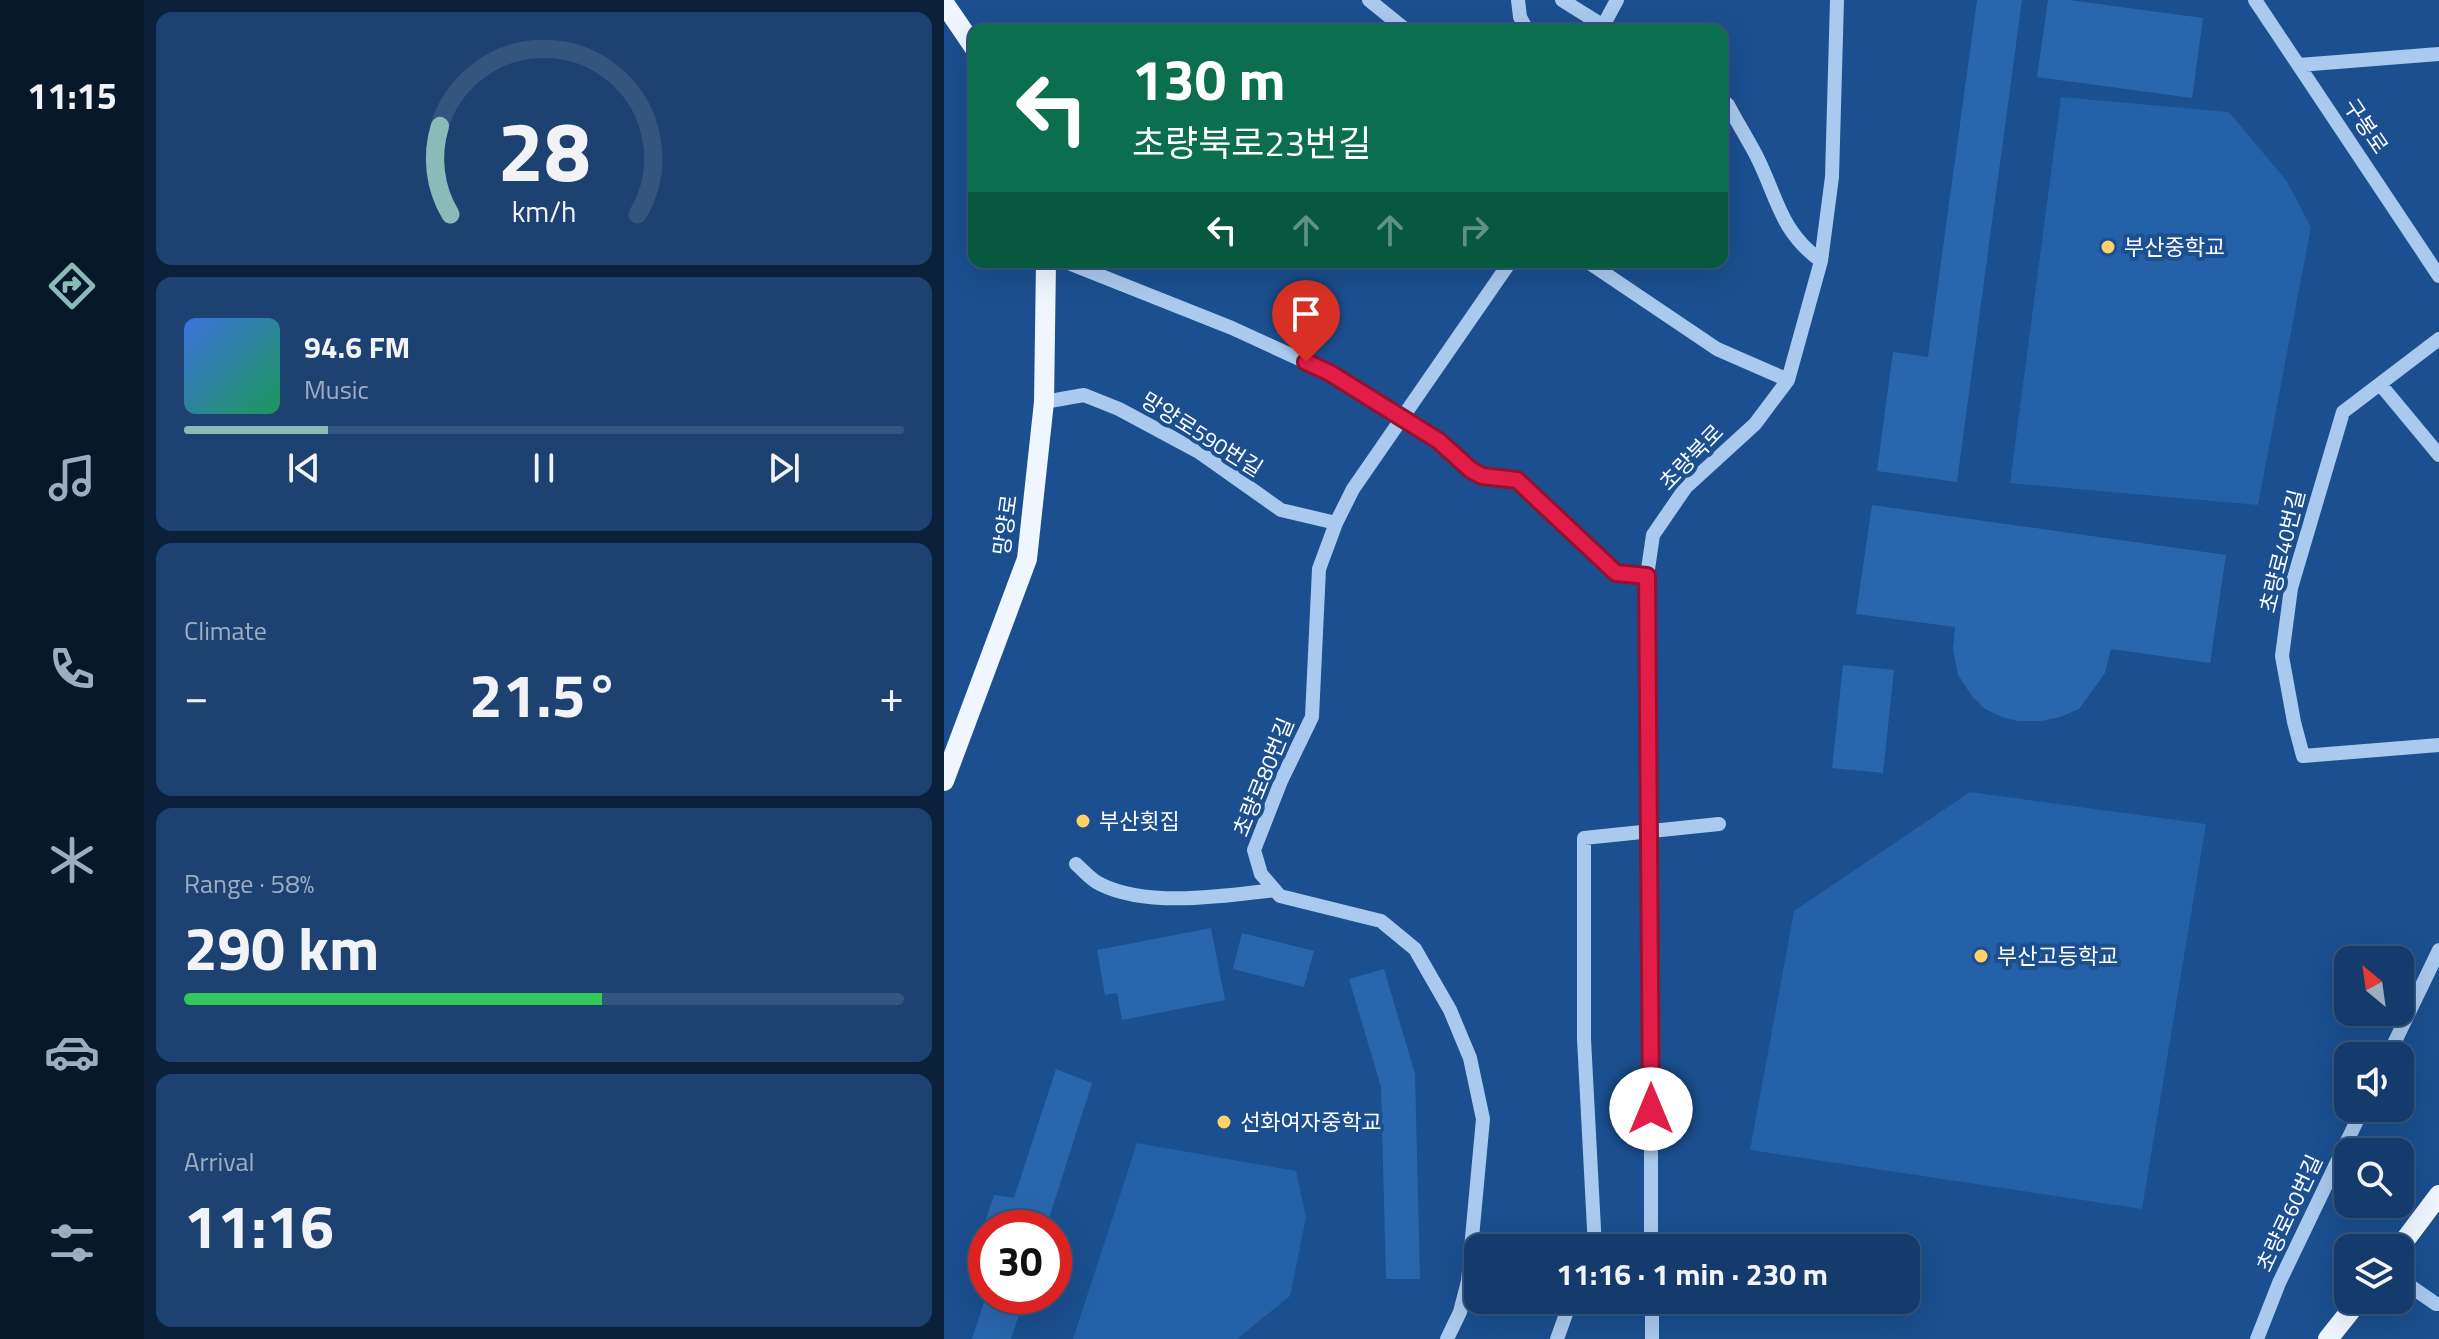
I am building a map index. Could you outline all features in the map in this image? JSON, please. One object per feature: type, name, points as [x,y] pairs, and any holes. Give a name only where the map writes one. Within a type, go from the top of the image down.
[{"type":"main road","points":[[944,3],[968,38]]},
{"type":"main road","name":"망양로","points":[[944,781],[1027,559],[1044,402],[1046,268]]},
{"type":"main road","points":[[2410,1234],[2439,1195]]},
{"type":"main road","points":[[2328,1339],[2348,1314]]},
{"type":"street","points":[[1369,0],[1399,24]]},
{"type":"street","points":[[1518,0],[1524,24]]},
{"type":"street","points":[[1562,0],[1600,24]]},
{"type":"street","points":[[1608,24],[1617,0]]},
{"type":"street","name":"초량북로","points":[[1651,1234],[1651,833],[1647,576],[1653,535],[1686,487],[1755,424],[1788,380],[1821,261],[1832,177],[1837,0]]},
{"type":"street","name":"구봉로","points":[[2255,0],[2439,276]]},
{"type":"street","points":[[2299,65],[2439,54]]},
{"type":"street","points":[[1728,105],[1756,156],[1784,221],[1802,247],[1821,261]]},
{"type":"street","points":[[1081,268],[1232,328],[1330,373],[1439,441],[1471,470],[1482,476],[1517,480],[1616,573],[1647,576]]},
{"type":"street","name":"초량로80번길","points":[[1275,890],[1261,874],[1254,850],[1281,781],[1312,717],[1319,569],[1336,523],[1353,489],[1506,268]]},
{"type":"street","points":[[1597,268],[1717,349],[1788,380]]},
{"type":"street","name":"초량로40번길","points":[[2439,339],[2343,412],[2291,588],[2282,656],[2303,756],[2439,745]]},
{"type":"street","points":[[2380,384],[2439,455]]},
{"type":"street","name":"망양로590번길","points":[[1044,402],[1084,395],[1119,409],[1199,452],[1281,510],[1336,523]]},
{"type":"street","points":[[1594,1234],[1584,1039],[1584,838],[1719,824]]},
{"type":"street","points":[[1076,864],[1098,884],[1130,894],[1166,897],[1275,890],[1280,896],[1381,921],[1415,949],[1450,1010],[1470,1058],[1483,1119],[1468,1281],[1460,1312],[1447,1339]]},
{"type":"street","points":[[2395,1042],[2439,950]]},
{"type":"street","name":"초량로60번길","points":[[2257,1339],[2279,1283],[2356,1122]]},
{"type":"street","points":[[2414,1289],[2439,1304]]},
{"type":"street","points":[[1557,1339],[1566,1314]]},
{"type":"street","points":[[1652,1314],[1652,1339]]},
{"type":"shaded area","points":[[2061,97],[2229,112],[2286,180],[2311,227],[2258,505],[2010,483]]},
{"type":"shaded area","points":[[1970,792],[2206,824],[2142,1209],[1750,1150],[1794,911]]},
{"type":"shaded area","points":[[1137,1143],[1296,1171],[1306,1218],[1290,1296],[1237,1339],[1073,1339]]},
{"type":"building","points":[[1977,0],[2022,0],[1957,482],[1877,471],[1893,352],[1928,357]]},
{"type":"building","points":[[2048,0],[2069,0],[2203,18],[2192,98],[2037,77]]},
{"type":"building","points":[[1872,505],[2226,555],[2210,663],[2111,649],[2105,673],[2079,709],[2042,721],[2017,721],[2002,717],[1985,709],[1958,675],[1953,649],[1955,627],[1856,614]]},
{"type":"building","points":[[1843,665],[1894,670],[1883,773],[1832,768]]},
{"type":"building","points":[[1211,928],[1225,1000],[1122,1020],[1117,993],[1105,995],[1097,950]]},
{"type":"building","points":[[1242,933],[1314,951],[1304,987],[1233,969]]},
{"type":"building","points":[[1384,969],[1415,1074],[1420,1279],[1386,1279],[1381,1087],[1349,979]]},
{"type":"building","points":[[1056,1069],[1092,1083],[1052,1210],[989,1210],[994,1195],[1014,1198]]},
{"type":"building","points":[[980,1314],[1019,1314],[1011,1339],[972,1339]]},
{"type":"place","name":"부산중학교","points":[[2108,247]]},
{"type":"place","name":"부산횟집","points":[[1083,821]]},
{"type":"place","name":"부산고등학교","points":[[1981,956]]},
{"type":"place","name":"선화여자중학교","points":[[1224,1122]]},
{"type":"route","points":[[1306,362],[1330,373],[1439,441],[1471,470],[1482,476],[1517,480],[1616,573],[1647,576],[1651,1109]]}]
